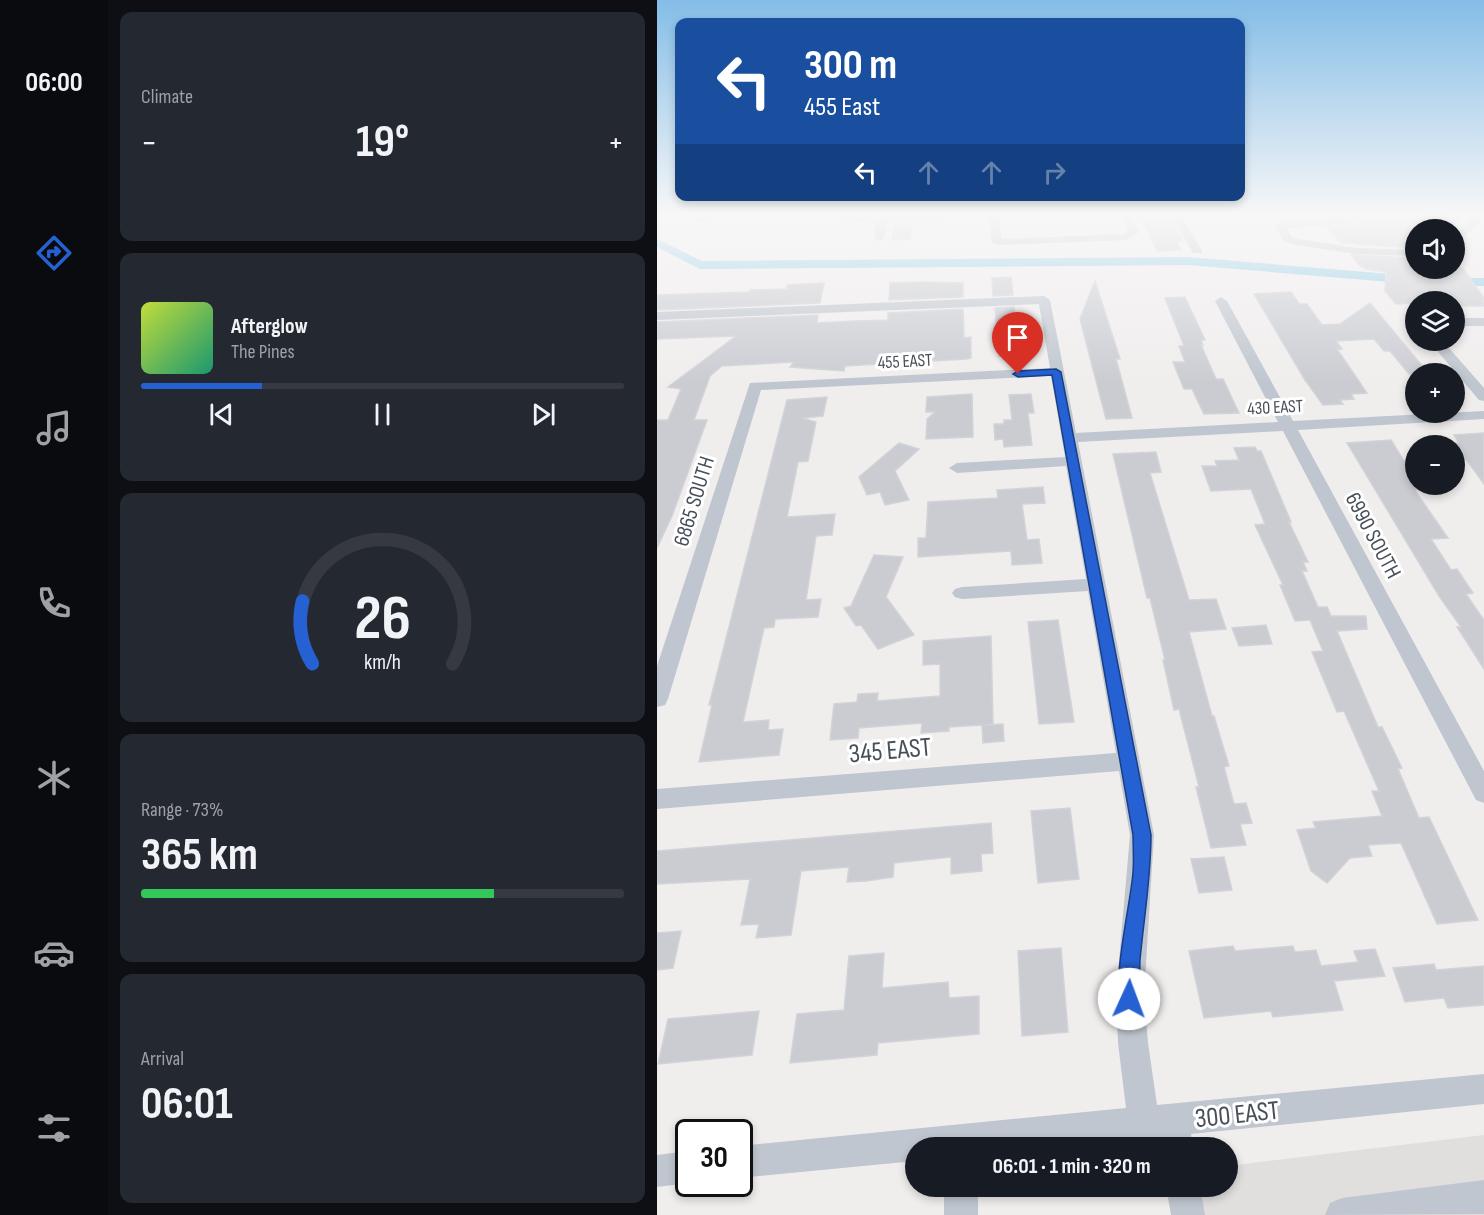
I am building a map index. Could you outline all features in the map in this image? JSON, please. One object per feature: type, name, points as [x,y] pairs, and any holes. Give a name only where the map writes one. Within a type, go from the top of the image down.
[{"type":"street","points":[[657,316],[1044,300],[1142,835],[1142,872],[1131,960],[1129,999],[1164,1130]]},
{"type":"street","name":"6990 SOUTH","points":[[1221,301],[1484,792]]},
{"type":"street","points":[[1465,322],[1484,322]]},
{"type":"street","points":[[1443,351],[1484,398]]},
{"type":"street","name":"455 EAST","points":[[755,386],[1056,372]]},
{"type":"street","name":"6865 SOUTH","points":[[657,699],[755,386]]},
{"type":"street","name":"430 EAST","points":[[1069,438],[1484,415]]},
{"type":"street","points":[[957,468],[1073,461]]},
{"type":"street","points":[[963,593],[1096,584]]},
{"type":"street","name":"345 EAST","points":[[657,799],[1129,761]]},
{"type":"street","name":"300 EAST","points":[[1062,1137],[1164,1130],[1484,1089]]},
{"type":"street","name":"300 EAST","points":[[753,1161],[905,1148]]},
{"type":"street","points":[[657,1171],[675,1169]]},
{"type":"street","points":[[961,1197],[961,1215]]},
{"type":"street","points":[[1185,1197],[1188,1215]]},
{"type":"street","points":[[1342,1215],[1484,1197]]},
{"type":"shaded area","points":[[1484,1135],[1484,1215],[1173,1215],[1170,1197],[1238,1197],[1238,1165]]},
{"type":"building","points":[[1371,270],[1405,270],[1405,279],[1465,279],[1465,271],[1484,298],[1484,306],[1465,306],[1465,291],[1405,291],[1405,304],[1396,304],[1385,291],[1386,272]]},
{"type":"building","points":[[1011,277],[1013,295],[993,296],[992,278]]},
{"type":"building","points":[[1095,281],[1120,359],[1116,359],[1132,418],[1106,419],[1080,319]]},
{"type":"building","points":[[824,283],[820,303],[657,310],[657,295],[750,292],[750,290],[786,289],[788,285]]},
{"type":"building","points":[[890,283],[963,283],[963,297],[889,300]]},
{"type":"building","points":[[1291,292],[1299,304],[1307,304],[1322,325],[1340,324],[1370,303],[1405,345],[1405,351],[1410,351],[1420,363],[1405,363],[1405,369],[1390,351],[1384,351],[1374,339],[1336,341],[1342,349],[1337,349],[1367,393],[1351,394],[1354,399],[1340,400],[1343,404],[1323,405],[1305,380],[1254,294]]},
{"type":"building","points":[[1185,297],[1205,340],[1201,340],[1203,345],[1201,345],[1216,379],[1223,379],[1239,413],[1204,414],[1192,389],[1184,389],[1173,362],[1185,362],[1179,346],[1184,346],[1165,298]]},
{"type":"building","points":[[1014,307],[1017,336],[1021,339],[1024,358],[1003,359],[999,356],[995,308]]},
{"type":"building","points":[[963,309],[964,338],[971,337],[971,358],[967,359],[845,366],[844,371],[790,367],[794,362],[722,366],[710,376],[694,420],[707,420],[672,516],[657,548],[657,420],[668,420],[681,389],[668,387],[736,336],[657,339],[657,322],[818,315],[817,323],[888,320],[888,313]]},
{"type":"building","points":[[972,394],[973,437],[926,439],[927,419],[935,412],[926,412],[927,397]]},
{"type":"building","points":[[1031,394],[1034,413],[1028,413],[1032,445],[1004,447],[1003,439],[995,440],[994,424],[1004,424],[1004,420],[1012,420],[1009,395]]},
{"type":"building","points":[[827,397],[823,416],[802,418],[816,422],[808,461],[798,462],[787,517],[835,514],[832,535],[816,536],[806,600],[821,599],[818,617],[775,619],[774,627],[764,628],[743,722],[769,720],[768,730],[783,729],[779,755],[699,762],[712,705],[709,705],[787,400]]},
{"type":"building","points":[[1484,433],[1484,484],[1465,458],[1465,435],[1454,435]]},
{"type":"building","points":[[1391,440],[1405,461],[1405,495],[1418,495],[1448,538],[1431,539],[1451,570],[1457,569],[1473,593],[1466,594],[1484,620],[1484,669],[1457,627],[1461,627],[1439,596],[1347,443]]},
{"type":"building","points":[[899,443],[919,449],[895,471],[909,500],[885,505],[880,492],[867,495],[859,477]]},
{"type":"building","points":[[1255,447],[1257,451],[1261,451],[1291,522],[1289,522],[1308,562],[1303,562],[1307,571],[1302,571],[1318,607],[1327,607],[1331,616],[1366,616],[1367,629],[1337,631],[1378,727],[1382,727],[1402,768],[1398,769],[1419,818],[1429,817],[1478,920],[1437,924],[1401,843],[1368,845],[1372,856],[1350,858],[1327,883],[1311,871],[1297,830],[1316,828],[1313,822],[1382,816],[1372,791],[1379,791],[1344,711],[1337,712],[1312,652],[1323,651],[1310,620],[1295,621],[1280,585],[1283,585],[1255,525],[1265,524],[1251,489],[1211,491],[1208,483],[1202,466],[1217,466],[1215,461],[1239,460],[1234,448]]},
{"type":"building","points":[[1156,452],[1161,472],[1150,473],[1189,600],[1216,599],[1226,629],[1189,632],[1212,716],[1214,716],[1229,766],[1224,767],[1234,804],[1246,803],[1252,823],[1240,824],[1246,845],[1211,848],[1196,787],[1199,787],[1179,709],[1174,710],[1163,660],[1165,660],[1150,598],[1147,598],[1113,454]]},
{"type":"building","points":[[1043,487],[1045,503],[1022,504],[1027,540],[1039,539],[1042,563],[1012,565],[1011,551],[918,557],[918,538],[926,538],[928,502],[998,498],[997,490]]},
{"type":"building","points":[[874,555],[903,557],[886,597],[914,635],[878,649],[861,625],[856,626],[844,608],[851,606]]},
{"type":"building","points":[[1058,620],[1074,722],[1039,724],[1028,622]]},
{"type":"building","points":[[1266,625],[1272,644],[1239,646],[1232,628]]},
{"type":"building","points":[[991,636],[993,724],[985,725],[1003,724],[1004,741],[983,743],[982,725],[949,727],[949,731],[921,733],[922,723],[859,728],[858,738],[830,740],[834,704],[857,702],[858,694],[878,693],[877,701],[940,696],[940,664],[923,665],[923,641]]},
{"type":"building","points":[[1070,808],[1079,879],[1038,883],[1031,811]]},
{"type":"building","points":[[991,823],[993,853],[981,854],[982,871],[951,874],[951,857],[894,863],[893,877],[866,881],[847,882],[849,867],[801,871],[791,935],[756,938],[759,924],[741,925],[750,879],[657,884],[657,851]]},
{"type":"building","points":[[1224,857],[1232,890],[1199,893],[1191,859]]},
{"type":"building","points":[[681,931],[673,968],[657,970],[657,933]]},
{"type":"building","points":[[1233,946],[1235,951],[1293,946],[1295,952],[1316,950],[1321,966],[1358,962],[1354,951],[1375,949],[1385,976],[1334,981],[1343,1010],[1273,1017],[1271,1011],[1204,1018],[1189,951]]},
{"type":"building","points":[[1061,948],[1068,1032],[1022,1036],[1018,951]]},
{"type":"building","points":[[884,953],[882,988],[948,982],[949,998],[979,996],[979,1034],[878,1043],[877,1055],[790,1063],[797,1014],[844,1010],[849,956]]},
{"type":"building","points":[[1434,964],[1436,970],[1484,966],[1484,1005],[1448,1008],[1444,998],[1405,1002],[1393,968]]},
{"type":"building","points":[[759,1011],[752,1055],[658,1064],[668,1019]]},
{"type":"waterway","points":[[1291,270],[1414,280]]},
{"type":"waterway","points":[[1446,282],[1484,282]]},
{"type":"route","points":[[1018,374],[1056,372],[1142,835],[1142,872],[1131,960],[1129,999]]}]
